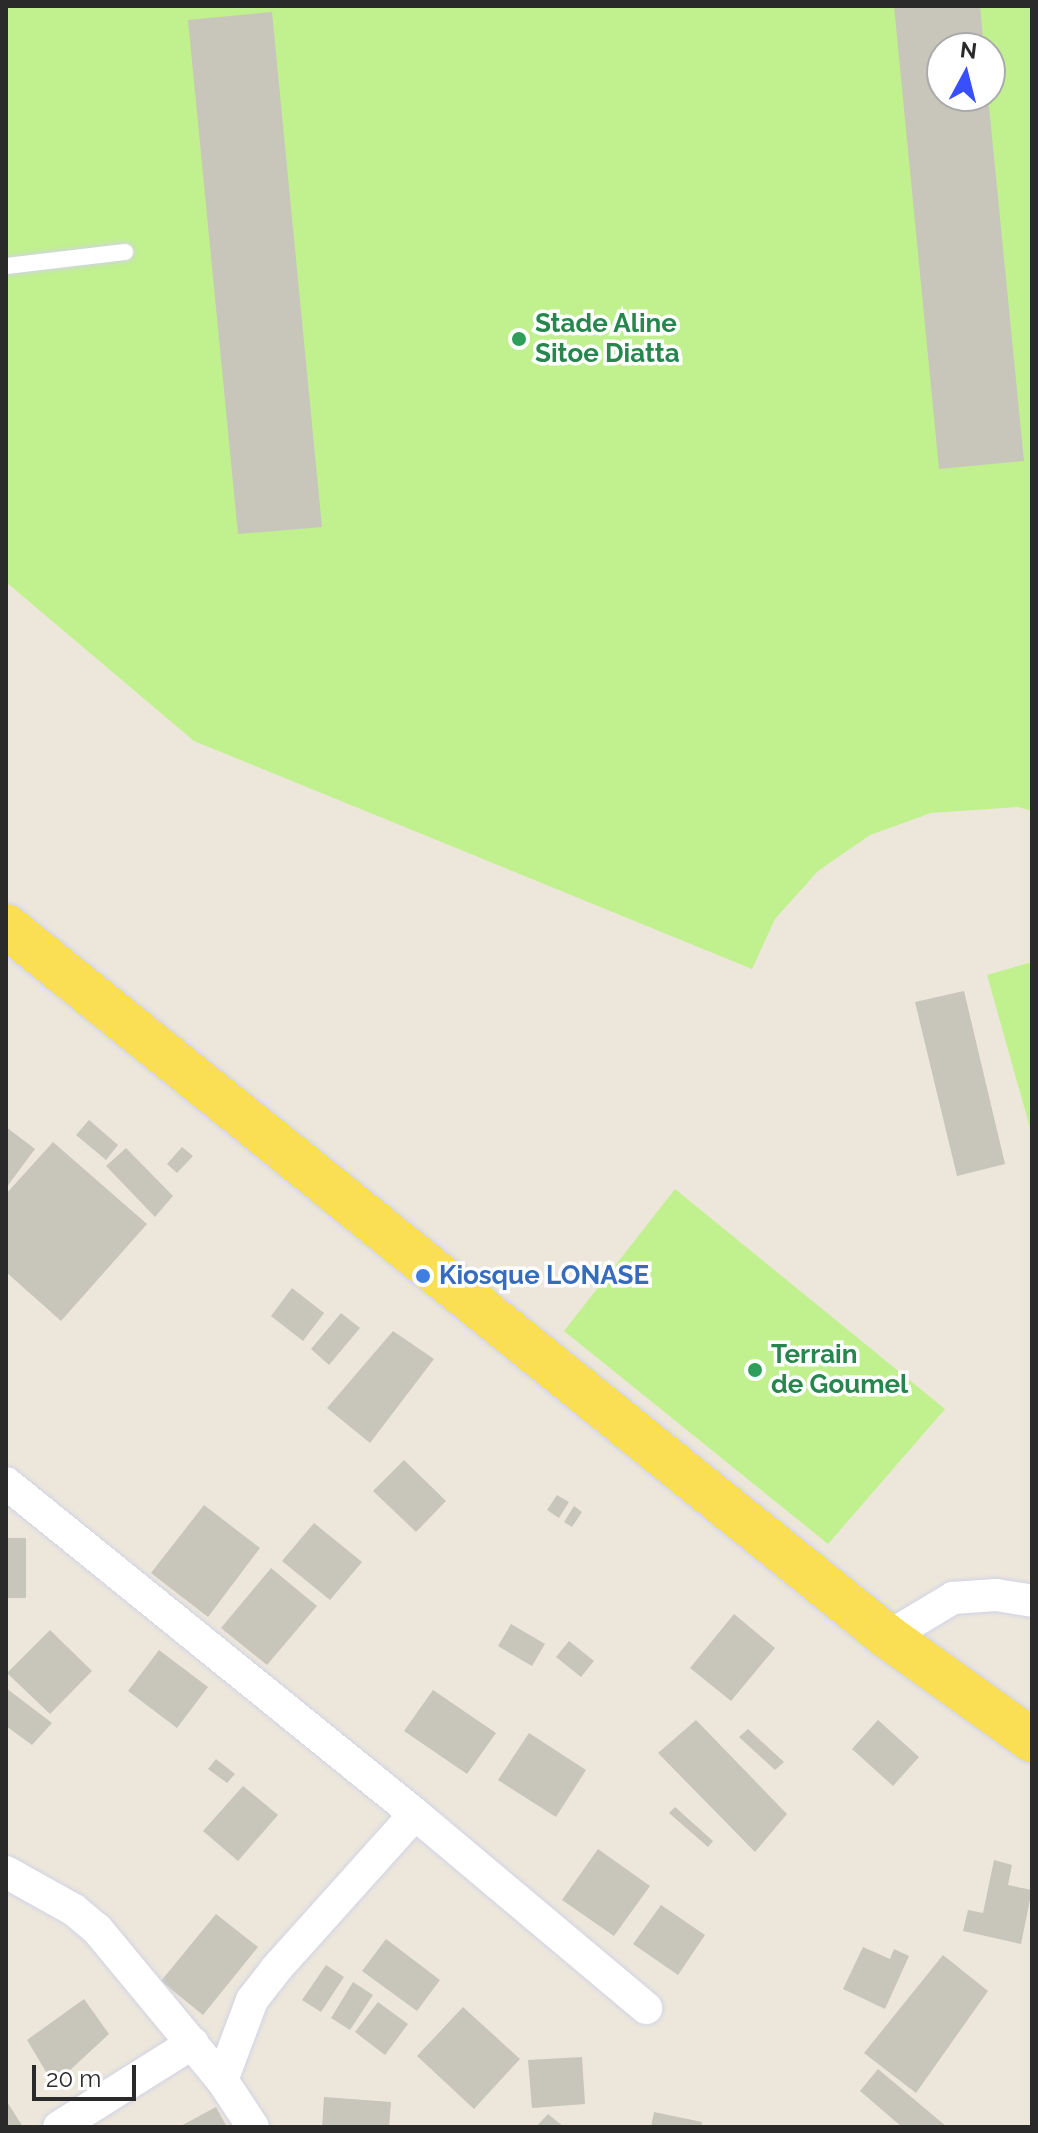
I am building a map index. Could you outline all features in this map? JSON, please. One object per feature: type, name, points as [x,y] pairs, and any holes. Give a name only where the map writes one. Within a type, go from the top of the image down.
[{"type":"main road","points":[[6,926],[888,1637],[1032,1740]]},
{"type":"street","points":[[6,1483],[415,1814],[646,2008]]},
{"type":"street","points":[[888,1637],[953,1598],[996,1595],[1032,1601]]},
{"type":"street","points":[[222,2080],[252,2000],[415,1814]]},
{"type":"street","points":[[6,1872],[74,1910],[97,1929],[193,2043],[253,2127]]},
{"type":"street","points":[[59,2127],[193,2043]]},
{"type":"lane","points":[[6,266],[125,252]]},
{"type":"green space","name":"Stade Aline Sitoe Diatta","points":[[6,6],[1032,6],[1032,811],[1018,807],[931,813],[870,835],[818,871],[775,919],[752,969],[194,741],[6,582]]},
{"type":"green space","points":[[1032,962],[1032,1135],[987,975]]},
{"type":"green space","name":"Terrain de Goumel","points":[[675,1189],[945,1409],[828,1544],[564,1331]]},
{"type":"building","points":[[894,6],[980,6],[982,32],[926,32],[926,112],[990,112],[1024,461],[939,469]]},
{"type":"building","points":[[272,12],[322,527],[238,534],[188,20]]},
{"type":"building","points":[[964,991],[1005,1164],[957,1176],[915,1002]]},
{"type":"building","points":[[89,1120],[118,1145],[106,1160],[76,1135]]},
{"type":"building","points":[[6,1127],[35,1149],[6,1188]]},
{"type":"building","points":[[53,1142],[147,1224],[61,1321],[6,1272],[6,1194]]},
{"type":"building","points":[[182,1147],[193,1156],[177,1173],[167,1164]]},
{"type":"building","points":[[126,1148],[173,1196],[155,1217],[106,1166]]},
{"type":"building","points":[[292,1288],[324,1313],[303,1341],[271,1316]]},
{"type":"building","points":[[341,1313],[360,1328],[329,1365],[311,1349]]},
{"type":"building","points":[[393,1331],[434,1359],[370,1443],[327,1408]]},
{"type":"building","points":[[404,1460],[446,1501],[416,1532],[373,1491]]},
{"type":"building","points":[[557,1495],[569,1502],[559,1518],[547,1510]]},
{"type":"building","points":[[204,1505],[260,1548],[208,1617],[151,1573]]},
{"type":"building","points":[[574,1506],[582,1512],[572,1527],[564,1522]]},
{"type":"building","points":[[314,1523],[362,1562],[330,1600],[282,1561]]},
{"type":"building","points":[[6,1538],[26,1538],[26,1598],[6,1598]]},
{"type":"building","points":[[271,1568],[317,1606],[267,1665],[221,1628]]},
{"type":"building","points":[[734,1614],[775,1648],[731,1701],[690,1668]]},
{"type":"building","points":[[511,1624],[545,1644],[532,1666],[498,1646]]},
{"type":"building","points":[[50,1630],[92,1671],[50,1714],[7,1673]]},
{"type":"building","points":[[569,1641],[594,1661],[581,1677],[556,1657]]},
{"type":"building","points":[[159,1650],[208,1687],[177,1728],[128,1691]]},
{"type":"building","points":[[6,1688],[52,1723],[32,1745],[6,1726]]},
{"type":"building","points":[[433,1690],[496,1733],[467,1774],[404,1731]]},
{"type":"building","points":[[696,1720],[787,1814],[755,1852],[658,1753]]},
{"type":"building","points":[[878,1720],[919,1757],[893,1786],[852,1749]]},
{"type":"building","points":[[748,1729],[784,1762],[775,1770],[739,1737]]},
{"type":"building","points":[[529,1733],[586,1770],[556,1817],[498,1780]]},
{"type":"building","points":[[216,1759],[235,1774],[227,1783],[208,1769]]},
{"type":"building","points":[[243,1786],[278,1815],[238,1861],[203,1831]]},
{"type":"building","points":[[675,1807],[713,1841],[708,1847],[669,1813]]},
{"type":"building","points":[[598,1849],[650,1886],[614,1936],[562,1900]]},
{"type":"building","points":[[994,1860],[1012,1865],[1008,1885],[1032,1890],[1021,1944],[963,1931],[968,1910],[983,1913]]},
{"type":"building","points":[[661,1905],[705,1935],[678,1975],[633,1944]]},
{"type":"building","points":[[216,1914],[258,1947],[203,2015],[161,1981]]},
{"type":"building","points":[[386,1939],[440,1980],[417,2011],[362,1971]]},
{"type":"building","points":[[863,1947],[890,1959],[894,1949],[909,1956],[885,2009],[843,1989]]},
{"type":"building","points":[[943,1955],[988,1991],[916,2093],[864,2053]]},
{"type":"building","points":[[326,1965],[344,1977],[321,2012],[302,2000]]},
{"type":"building","points":[[353,1982],[373,1995],[350,2030],[331,2018]]},
{"type":"building","points":[[84,1999],[109,2034],[54,2085],[27,2040]]},
{"type":"building","points":[[378,2002],[408,2024],[385,2055],[355,2032]]},
{"type":"building","points":[[463,2007],[520,2059],[474,2109],[417,2056]]},
{"type":"building","points":[[582,2057],[585,2104],[532,2108],[528,2060]]},
{"type":"building","points":[[878,2069],[947,2127],[902,2127],[860,2091]]},
{"type":"building","points":[[324,2097],[391,2102],[389,2127],[322,2127]]},
{"type":"building","points":[[6,2100],[23,2127],[6,2127]]},
{"type":"building","points":[[216,2107],[227,2127],[179,2127]]},
{"type":"building","points":[[654,2112],[702,2122],[701,2127],[651,2127]]},
{"type":"building","points":[[548,2114],[564,2127],[536,2127]]},
{"type":"place","name":"Stade Aline Sitoe Diatta","points":[[519,339]]},
{"type":"place","name":"Kiosque LONASE","points":[[423,1276]]},
{"type":"place","name":"Terrain de Goumel","points":[[755,1370]]}]
